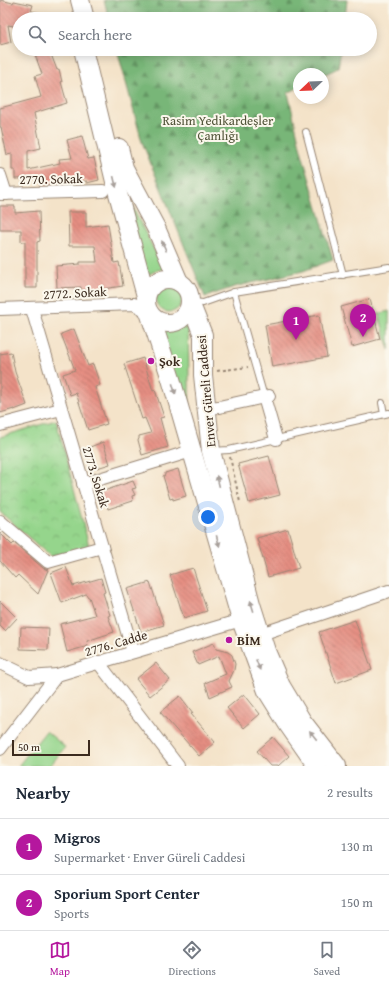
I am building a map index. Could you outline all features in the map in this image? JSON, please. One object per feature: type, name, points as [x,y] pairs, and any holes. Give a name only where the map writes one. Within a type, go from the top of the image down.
[{"type":"main road","points":[[71,0],[74,12]]},
{"type":"main road","points":[[80,0],[83,12]]},
{"type":"main road","name":"Enver Güreli Caddesi","points":[[84,56],[117,190],[143,304],[171,379],[241,620],[267,691],[317,766]]},
{"type":"main road","points":[[95,56],[124,168],[156,228],[179,282]]},
{"type":"main road","points":[[166,278],[179,282],[187,290],[190,302],[185,314],[180,319],[166,323],[153,318],[143,304],[148,290],[159,280],[166,278]]},
{"type":"main road","name":"Enver Güreli Caddesi","points":[[190,302],[203,335],[203,375],[211,451],[251,604],[281,686],[302,721],[337,766]]},
{"type":"street","points":[[0,175],[3,194]]},
{"type":"street","name":"2770. Sokak","points":[[3,194],[103,191]]},
{"type":"street","name":"2772. Sokak","points":[[0,309],[143,304]]},
{"type":"street","name":"2773. Sokak","points":[[32,309],[133,652]]},
{"type":"street","points":[[206,408],[219,408],[266,396],[276,439]]},
{"type":"street","points":[[0,425],[61,409]]},
{"type":"street","points":[[83,484],[185,453]]},
{"type":"street","points":[[0,521],[48,562],[102,547]]},
{"type":"street","points":[[261,634],[389,591]]},
{"type":"street","name":"2776. Cadde","points":[[0,663],[29,677],[57,675],[241,620]]},
{"type":"street","points":[[98,662],[178,766]]},
{"type":"street","points":[[0,749],[57,675]]},
{"type":"lane","points":[[306,132],[343,275]]},
{"type":"lane","points":[[190,302],[203,303],[234,292],[389,267]]},
{"type":"lane","points":[[234,292],[254,366],[266,396]]},
{"type":"lane","points":[[211,451],[229,450],[387,414],[382,403]]},
{"type":"path","points":[[217,371],[254,366]]},
{"type":"green space","points":[[104,0],[347,0],[346,12],[107,12]]},
{"type":"green space","name":"Rasim Yedikardeşler Çamlığı","points":[[119,56],[340,56],[338,68],[329,72],[329,68],[293,68],[293,90],[288,93],[301,150],[333,260],[303,271],[234,287],[205,297],[142,142]]},
{"type":"green space","points":[[117,177],[164,269],[157,270],[144,277]]},
{"type":"green space","points":[[169,286],[178,290],[182,299],[178,308],[169,312],[160,308],[156,299],[160,290]]},
{"type":"green space","points":[[389,311],[389,350],[379,314]]},
{"type":"green space","points":[[188,321],[190,436],[160,327],[177,328]]},
{"type":"green space","points":[[56,420],[89,546],[51,557],[0,512],[0,437]]},
{"type":"green space","points":[[46,731],[65,747],[50,766],[18,766]]},
{"type":"building","points":[[0,0],[33,5],[31,11],[36,12],[12,12],[12,26],[8,25],[11,42],[0,45]]},
{"type":"building","points":[[36,56],[52,56],[57,70],[59,69],[67,103],[34,113],[41,148],[28,151],[28,170],[60,163],[59,159],[72,158],[67,140],[82,136],[88,159],[94,158],[99,180],[87,183],[87,181],[44,185],[42,178],[15,179],[15,170],[12,170],[12,154],[7,155],[0,127],[0,108],[41,97],[35,76],[42,74]]},
{"type":"building","points":[[0,206],[15,206],[15,213],[39,211],[40,241],[37,242],[37,288],[25,288],[25,242],[21,242],[21,230],[0,230]]},
{"type":"building","points":[[68,212],[86,212],[86,227],[108,224],[114,263],[119,262],[123,286],[95,290],[81,290],[81,287],[57,288],[56,266],[80,264],[80,262],[97,262],[95,246],[69,246]]},
{"type":"building","points":[[370,299],[380,339],[352,347],[341,307]]},
{"type":"building","points":[[319,315],[327,357],[272,367],[265,325]]},
{"type":"building","points":[[74,329],[88,366],[93,364],[100,385],[95,387],[107,424],[88,430],[76,393],[70,395],[63,374],[75,370],[61,334]]},
{"type":"building","points":[[11,352],[15,372],[27,405],[0,413],[0,354]]},
{"type":"building","points":[[143,358],[153,391],[155,390],[164,417],[160,418],[168,447],[142,455],[138,440],[139,436],[151,433],[145,418],[142,419],[124,364]]},
{"type":"building","points":[[103,442],[110,464],[97,468],[90,447]]},
{"type":"building","points":[[269,456],[280,495],[249,503],[238,464]]},
{"type":"building","points":[[178,469],[186,496],[173,500],[173,498],[170,499],[163,476],[165,473]]},
{"type":"building","points":[[133,481],[136,488],[132,489],[135,495],[132,496],[133,501],[108,509],[103,500],[100,500],[98,493]]},
{"type":"building","points":[[288,529],[299,568],[268,577],[257,538]]},
{"type":"building","points":[[0,533],[12,545],[14,543],[43,568],[48,570],[38,594],[18,575],[15,578],[0,561]]},
{"type":"building","points":[[66,567],[73,586],[101,578],[105,592],[103,593],[110,615],[108,616],[114,632],[87,641],[88,646],[67,652],[60,624],[95,615],[89,597],[86,594],[62,603],[51,573]]},
{"type":"building","points":[[193,568],[207,611],[184,618],[170,575]]},
{"type":"building","points":[[150,582],[164,625],[141,632],[127,589]]},
{"type":"building","points":[[0,601],[17,618],[5,631],[0,626]]},
{"type":"building","points":[[355,620],[372,670],[336,683],[319,632]]},
{"type":"building","points":[[21,627],[49,628],[48,650],[20,649]]},
{"type":"building","points":[[214,643],[216,649],[228,652],[232,655],[235,664],[229,681],[232,687],[210,697],[205,683],[226,674],[219,656],[198,665],[192,652]]},
{"type":"building","points":[[156,663],[170,680],[150,696],[136,679]]},
{"type":"building","points":[[244,694],[260,714],[244,728],[227,708]]},
{"type":"building","points":[[180,696],[193,713],[191,714],[215,742],[199,756],[160,712]]},
{"type":"building","points":[[273,737],[289,756],[278,766],[270,766],[257,751]]},
{"type":"place","name":"Sporium Sport Center","points":[[363,337]]},
{"type":"place","name":"Migros","points":[[296,340]]},
{"type":"place","name":"Şok","points":[[151,361]]},
{"type":"place","name":"BİM","points":[[229,640]]}]
